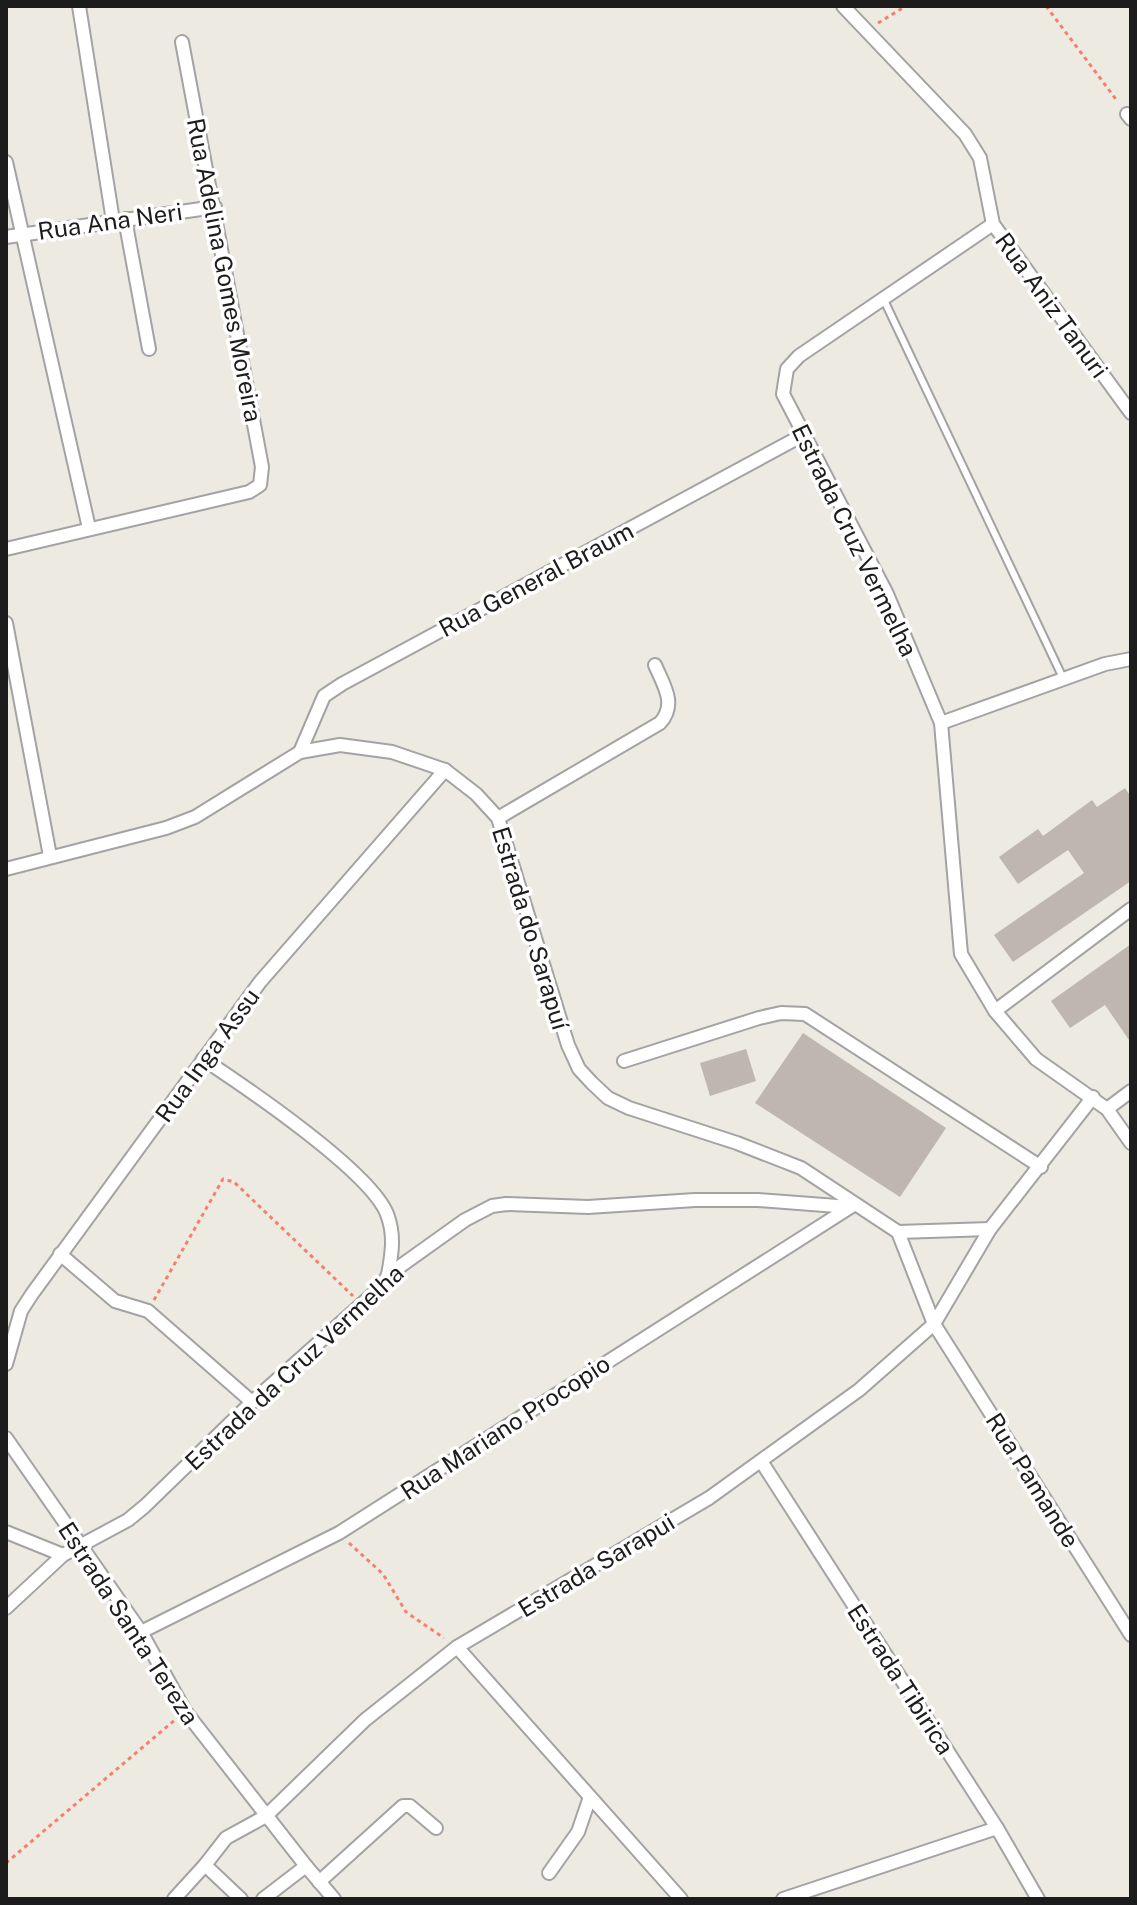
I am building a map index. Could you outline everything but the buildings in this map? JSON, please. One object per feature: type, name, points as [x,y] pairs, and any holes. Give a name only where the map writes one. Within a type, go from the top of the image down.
[{"type":"street","points":[[79,6],[119,220],[149,349]]},
{"type":"street","name":"Rua Aniz Tanuri","points":[[843,6],[965,134],[980,158],[993,224],[1131,413]]},
{"type":"street","name":"Rua Adelina Gomes Moreira","points":[[89,528],[249,492],[260,485],[262,467],[182,42]]},
{"type":"street","points":[[6,162],[89,528],[6,549]]},
{"type":"street","name":"Rua Ana Neri","points":[[6,237],[215,207]]},
{"type":"street","name":"Estrada Cruz Vermelha","points":[[993,224],[830,332],[787,369],[783,394],[887,594],[941,723],[961,954],[969,974],[995,1011],[1036,1059],[1107,1109],[1131,1143]]},
{"type":"street","name":"Rua General Braum","points":[[300,752],[324,696],[342,684],[803,435]]},
{"type":"street","points":[[6,623],[50,856]]},
{"type":"street","points":[[941,723],[1063,678],[1131,659]]},
{"type":"street","points":[[498,818],[660,723],[669,709],[669,699],[655,665]]},
{"type":"street","name":"Estrada do Sarapuí","points":[[6,869],[140,835],[195,817],[300,752],[340,745],[358,747],[392,752],[445,770],[476,794],[498,818],[568,1045],[585,1076],[608,1098],[629,1108],[770,1154],[801,1168],[898,1232]]},
{"type":"street","name":"Rua Inga Assu","points":[[6,1364],[21,1311],[203,1059],[260,982],[445,770]]},
{"type":"street","points":[[995,1011],[1131,909]]},
{"type":"street","points":[[624,1061],[759,1018],[781,1013],[805,1014],[1041,1167]]},
{"type":"street","points":[[203,1059],[263,1099],[357,1176],[377,1197],[391,1229],[388,1275]]},
{"type":"street","points":[[1107,1109],[1131,1091]]},
{"type":"street","points":[[934,1324],[990,1229],[1093,1097]]},
{"type":"street","name":"Estrada da Cruz Vermelha","points":[[81,1543],[136,1513],[252,1402],[362,1304],[388,1275],[465,1220],[492,1206],[588,1207],[711,1200],[854,1205]]},
{"type":"street","name":"Rua Mariano Procopio","points":[[141,1632],[339,1533],[854,1205]]},
{"type":"street","points":[[934,1324],[898,1232],[990,1229]]},
{"type":"street","points":[[60,1254],[115,1301],[148,1311],[252,1402]]},
{"type":"street","name":"Estrada Sarapui","points":[[205,1865],[226,1838],[266,1816],[365,1720],[457,1647],[709,1498],[859,1390],[934,1324]]},
{"type":"street","name":"Rua Pamande","points":[[934,1324],[1131,1635]]},
{"type":"street","name":"Estrada Santa Tereza","points":[[6,1438],[25,1470],[81,1543],[141,1632],[185,1711],[256,1805],[293,1844],[306,1866]]},
{"type":"street","points":[[6,1459],[25,1470]]},
{"type":"street","name":"Estrada Tibirica","points":[[761,1461],[997,1828],[1038,1899]]},
{"type":"street","points":[[6,1532],[63,1555]]},
{"type":"street","points":[[6,1608],[63,1555],[81,1543]]},
{"type":"street","points":[[457,1647],[681,1899]]},
{"type":"street","points":[[549,1873],[578,1832],[590,1797]]},
{"type":"street","points":[[319,1882],[403,1806],[410,1806],[436,1828]]},
{"type":"street","points":[[783,1899],[997,1828]]},
{"type":"street","points":[[174,1899],[205,1865],[241,1899]]},
{"type":"street","points":[[263,1899],[306,1866],[334,1899]]},
{"type":"lane","points":[[883,297],[1063,678]]},
{"type":"path","points":[[864,31],[906,6]]},
{"type":"path","points":[[1046,6],[1129,117]]},
{"type":"path","points":[[148,1311],[217,1183],[223,1179],[234,1182],[362,1304]]},
{"type":"path","points":[[339,1533],[383,1574],[406,1612],[457,1647]]},
{"type":"path","points":[[6,1863],[185,1711]]}]
